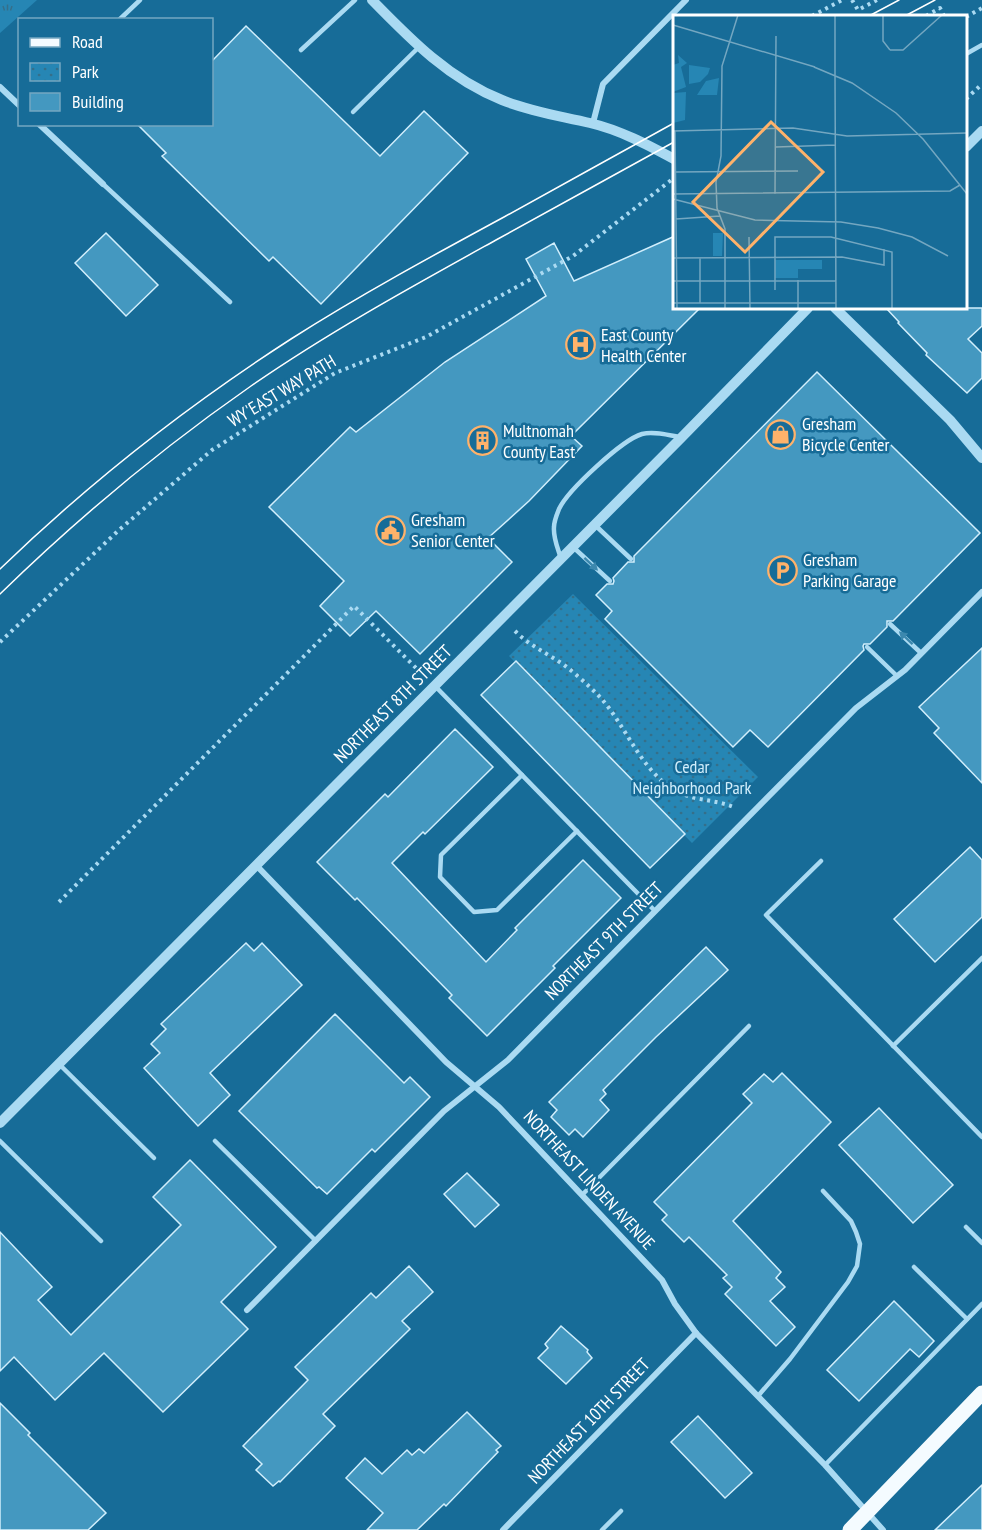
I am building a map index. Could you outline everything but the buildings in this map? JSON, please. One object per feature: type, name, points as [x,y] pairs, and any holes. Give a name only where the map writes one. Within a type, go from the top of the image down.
[{"type":"main road","points":[[850,1530],[982,1393]]},
{"type":"street","points":[[372,0],[419,47],[456,76],[479,90],[501,100],[542,113],[593,123],[640,141],[673,158]]},
{"type":"street","points":[[593,123],[603,84],[686,0]]},
{"type":"street","points":[[0,87],[18,104]]},
{"type":"street","points":[[41,126],[103,184]]},
{"type":"street","points":[[967,146],[982,131]]},
{"type":"street","name":"NORTHEAST 8TH STREET","points":[[0,1123],[807,309]]},
{"type":"street","points":[[836,309],[950,420],[982,458]]},
{"type":"street","name":"NORTHEAST 9TH STREET","points":[[247,1310],[444,1111],[508,1060],[856,708],[897,676],[982,592]]},
{"type":"street","name":"NORTHEAST LINDEN AVENUE","points":[[256,865],[447,1062],[499,1107],[582,1195],[662,1280],[675,1304],[696,1333],[825,1464],[883,1530]]},
{"type":"street","name":"NORTHEAST 10TH STREET","points":[[503,1530],[696,1333]]},
{"type":"lane","points":[[121,18],[140,0]]},
{"type":"lane","points":[[301,50],[354,0]]},
{"type":"lane","points":[[967,53],[982,45]]},
{"type":"lane","points":[[353,112],[419,47]]},
{"type":"lane","points":[[103,184],[230,302]]},
{"type":"lane","points":[[561,559],[554,525],[560,508],[609,456],[632,438],[644,434],[660,433],[681,438]]},
{"type":"lane","points":[[595,525],[631,559]]},
{"type":"lane","points":[[573,547],[610,581]]},
{"type":"lane","points":[[890,624],[921,653]]},
{"type":"lane","points":[[867,647],[897,676]]},
{"type":"lane","points":[[435,686],[655,911]]},
{"type":"lane","points":[[522,775],[441,855],[440,877],[474,912],[497,910],[577,831]]},
{"type":"lane","points":[[821,861],[766,915],[982,1137]]},
{"type":"lane","points":[[893,1046],[982,958]]},
{"type":"lane","points":[[582,1195],[749,1026]]},
{"type":"lane","points":[[59,1064],[154,1158]]},
{"type":"lane","points":[[0,1141],[101,1241]]},
{"type":"lane","points":[[215,1141],[316,1241]]},
{"type":"lane","points":[[758,1396],[790,1359],[848,1282],[857,1266],[860,1244],[856,1232],[851,1221],[823,1191]]},
{"type":"lane","points":[[966,1227],[982,1243]]},
{"type":"lane","points":[[914,1267],[967,1319]]},
{"type":"lane","points":[[825,1464],[982,1304]]},
{"type":"lane","points":[[602,1530],[621,1511]]},
{"type":"path","points":[[814,15],[842,0]]},
{"type":"path","points":[[852,0],[858,10],[878,0]]},
{"type":"path","points":[[928,15],[940,8],[944,15]]},
{"type":"path","points":[[967,16],[982,8]]},
{"type":"path","points":[[967,98],[982,84]]},
{"type":"path","name":"WY'EAST WAY PATH","points":[[0,642],[119,530],[212,450],[335,373],[426,337],[573,256],[673,180]]},
{"type":"path","points":[[59,902],[354,606],[435,686]]},
{"type":"path","points":[[502,618],[528,644],[563,665],[600,697],[647,765],[662,780],[682,794],[726,803],[748,817]]},
{"type":"green space","points":[[0,0],[37,0],[0,33]]},
{"type":"green space","name":"Cedar Neighborhood Park","points":[[573,594],[758,777],[692,843],[509,656]]},
{"type":"tram line","points":[[871,15],[899,0]]},
{"type":"tram line","points":[[907,15],[935,0]]},
{"type":"tram line","points":[[0,569],[68,506],[140,447],[214,391],[291,339],[423,261],[673,124]]},
{"type":"tram line","points":[[0,594],[90,511],[153,459],[251,386],[341,328],[403,292],[673,143]]},
{"type":"place","name":"East County Health Center","points":[[580,345]]},
{"type":"place","name":"Gresham Bicycle Center","points":[[781,434]]},
{"type":"place","name":"Multnomah County East","points":[[482,441]]},
{"type":"place","name":"Gresham Senior Center","points":[[390,530]]},
{"type":"place","name":"Gresham Parking Garage","points":[[782,570]]}]
